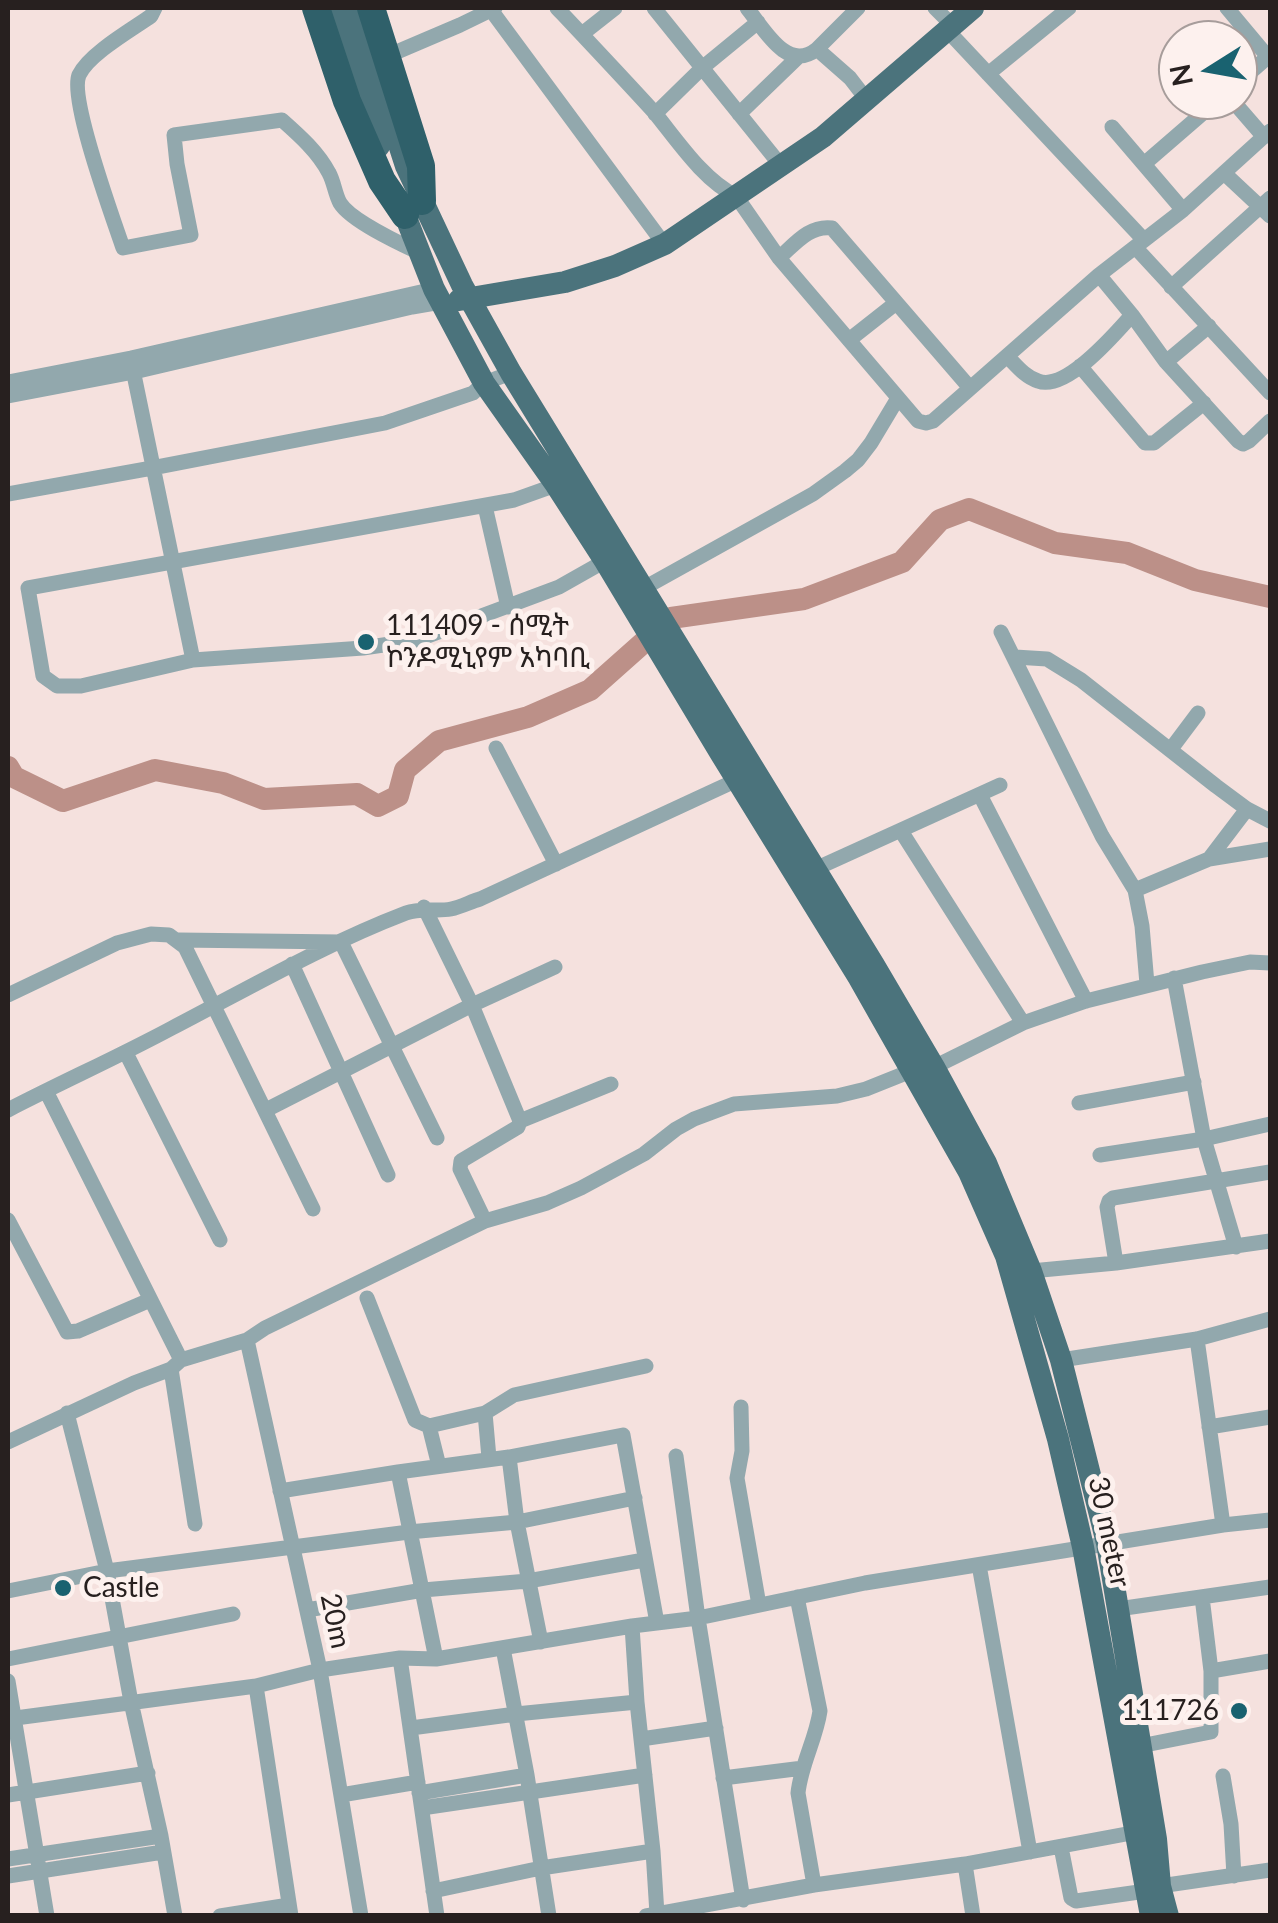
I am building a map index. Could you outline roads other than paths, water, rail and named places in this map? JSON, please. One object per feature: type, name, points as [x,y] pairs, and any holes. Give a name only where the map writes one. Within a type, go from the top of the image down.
[{"type":"highway","points":[[316,8],[347,101],[382,181],[414,208]]},
{"type":"highway","points":[[371,8],[420,166],[414,208]]},
{"type":"main road","points":[[337,8],[354,71],[414,208],[644,588],[648,614]]},
{"type":"main road","points":[[355,8],[388,116],[397,169]]},
{"type":"main road","points":[[465,292],[513,292],[565,282],[666,244],[860,91],[946,16],[973,8]]},
{"type":"main road","points":[[438,295],[586,265],[658,236],[823,137],[946,16]]},
{"type":"main road","points":[[414,208],[420,253],[484,383],[605,561],[648,614],[815,869],[923,1069]]},
{"type":"main road","points":[[490,334],[496,309],[513,292]]},
{"type":"main road","points":[[664,640],[737,780],[859,978],[986,1163],[1031,1271],[1061,1360],[1107,1543],[1156,1839],[1153,1888],[1168,1916]]},
{"type":"main road","name":"30 meter","points":[[923,1069],[1006,1256],[1058,1440],[1083,1547],[1136,1832],[1153,1888],[1150,1916]]},
{"type":"street","points":[[155,8],[151,16],[96,56],[80,73],[77,86],[80,111],[122,248],[192,235],[174,135],[282,120],[320,159],[341,205],[384,237],[420,253]]},
{"type":"street","points":[[557,8],[688,155],[731,194],[779,258],[898,398],[918,421],[926,423],[933,421],[1099,275],[1182,210],[1267,134]]},
{"type":"street","points":[[582,34],[615,8]]},
{"type":"street","points":[[654,8],[774,157]]},
{"type":"street","points":[[747,8],[784,52],[797,58]]},
{"type":"street","points":[[739,114],[797,58],[818,49],[858,8]]},
{"type":"street","points":[[988,74],[1068,8]]},
{"type":"street","points":[[1227,8],[1269,56]]},
{"type":"street","points":[[385,57],[493,9],[658,236]]},
{"type":"street","points":[[946,16],[988,74],[1139,244],[1171,287],[1270,393]]},
{"type":"street","points":[[655,114],[758,22]]},
{"type":"street","points":[[818,49],[860,91]]},
{"type":"street","points":[[1144,164],[1195,120]]},
{"type":"street","points":[[1112,127],[1182,210]]},
{"type":"street","points":[[1171,287],[1267,207],[1224,173]]},
{"type":"street","points":[[779,258],[808,232],[832,228],[970,388]]},
{"type":"street","points":[[1099,275],[1166,362],[1238,442],[1249,441],[1270,421]]},
{"type":"street","points":[[8,396],[438,295]]},
{"type":"street","points":[[849,340],[896,302]]},
{"type":"street","points":[[1007,356],[1027,376],[1048,384],[1080,366],[1132,315]]},
{"type":"street","points":[[1166,362],[1209,326]]},
{"type":"street","points":[[8,382],[132,365]]},
{"type":"street","points":[[132,365],[193,660]]},
{"type":"street","points":[[1080,366],[1145,443],[1154,443],[1204,404]]},
{"type":"street","points":[[8,494],[385,423],[472,393],[484,383],[512,372]]},
{"type":"street","points":[[644,588],[813,494],[845,472],[871,442],[898,398]]},
{"type":"street","points":[[556,485],[485,506],[28,588],[43,676],[57,686],[81,686],[193,660],[417,640],[558,587],[605,561]]},
{"type":"street","points":[[485,506],[508,607]]},
{"type":"street","points":[[1002,632],[1102,836],[1136,890],[1148,984]]},
{"type":"street","points":[[1015,657],[1046,659],[1070,673],[1247,809],[1270,821]]},
{"type":"street","points":[[1170,749],[1198,713]]},
{"type":"street","points":[[496,748],[556,864]]},
{"type":"street","points":[[8,1110],[126,1053],[292,964],[424,907],[452,909],[480,899],[737,780]]},
{"type":"street","points":[[815,869],[1000,785]]},
{"type":"street","points":[[980,795],[1086,1001]]},
{"type":"street","points":[[1208,859],[1247,809]]},
{"type":"street","points":[[902,830],[1023,1023]]},
{"type":"street","points":[[1136,890],[1208,859],[1270,848]]},
{"type":"street","points":[[424,907],[472,1005],[520,1121],[518,1127],[461,1161],[460,1169],[485,1221]]},
{"type":"street","points":[[8,995],[117,943],[150,934],[179,940],[216,1006],[313,1209]]},
{"type":"street","points":[[179,940],[341,942]]},
{"type":"street","points":[[341,942],[437,1138]]},
{"type":"street","points":[[8,1442],[176,1364],[247,1340],[485,1221],[546,1203],[580,1188],[644,1154],[694,1119],[734,1104],[837,1096],[866,1089],[1086,1001],[1250,962],[1270,963]]},
{"type":"street","points":[[292,964],[388,1174]]},
{"type":"street","points":[[266,1110],[555,966]]},
{"type":"street","points":[[1174,978],[1204,1139],[1236,1246]]},
{"type":"street","points":[[126,1053],[220,1240]]},
{"type":"street","points":[[1080,1103],[1194,1082]]},
{"type":"street","points":[[520,1121],[610,1084]]},
{"type":"street","points":[[46,1091],[150,1300],[176,1364],[195,1524]]},
{"type":"street","points":[[1100,1156],[1270,1124]]},
{"type":"street","points":[[1116,1263],[1109,1201],[1270,1172]]},
{"type":"street","points":[[8,1220],[67,1332],[78,1331],[150,1300]]},
{"type":"street","points":[[1031,1271],[1270,1241]]},
{"type":"street","points":[[368,1298],[415,1420],[429,1426],[485,1413],[514,1395],[646,1366]]},
{"type":"street","points":[[1061,1360],[1198,1339],[1270,1319]]},
{"type":"street","points":[[1198,1339],[1222,1525]]},
{"type":"street","name":"20m","points":[[247,1340],[320,1670],[362,1916]]},
{"type":"street","points":[[742,1407],[742,1451],[737,1478],[759,1605]]},
{"type":"street","points":[[67,1413],[107,1571],[176,1916]]},
{"type":"street","points":[[485,1413],[489,1458]]},
{"type":"street","points":[[1209,1427],[1270,1417]]},
{"type":"street","points":[[429,1426],[438,1466]]},
{"type":"street","points":[[280,1491],[509,1457],[623,1435],[657,1623]]},
{"type":"street","points":[[676,1456],[743,1900]]},
{"type":"street","points":[[509,1457],[517,1522],[541,1642]]},
{"type":"street","points":[[398,1472],[436,1658]]},
{"type":"street","points":[[8,1590],[107,1571],[292,1546],[517,1522],[634,1498]]},
{"type":"street","points":[[11,1719],[256,1686],[320,1670],[400,1658],[436,1658],[698,1618],[978,1564],[1270,1520]]},
{"type":"street","points":[[307,1610],[423,1590],[528,1582],[644,1560]]},
{"type":"street","points":[[978,1564],[1030,1852]]},
{"type":"street","points":[[1118,1609],[1270,1586]]},
{"type":"street","points":[[797,1597],[820,1711],[798,1793],[814,1886]]},
{"type":"street","points":[[1140,1746],[1210,1732],[1210,1671],[1202,1597]]},
{"type":"street","points":[[8,1659],[233,1614]]},
{"type":"street","points":[[632,1626],[653,1852],[652,1914],[676,1913],[1136,1832]]},
{"type":"street","points":[[503,1648],[549,1916]]},
{"type":"street","points":[[400,1658],[437,1916]]},
{"type":"street","points":[[1210,1671],[1270,1661]]},
{"type":"street","points":[[8,1681],[11,1719],[46,1916]]},
{"type":"street","points":[[220,1916],[290,1910],[256,1686]]},
{"type":"street","points":[[411,1728],[637,1702]]},
{"type":"street","points":[[641,1739],[716,1728]]},
{"type":"street","points":[[724,1778],[803,1768]]},
{"type":"street","points":[[8,1795],[148,1773]]},
{"type":"street","points":[[420,1794],[527,1775]]},
{"type":"street","points":[[341,1795],[530,1793],[644,1775]]},
{"type":"street","points":[[1224,1776],[1234,1876]]},
{"type":"street","points":[[8,1876],[37,1863],[162,1844]]},
{"type":"street","points":[[1061,1846],[1071,1898],[1076,1902],[1270,1870]]},
{"type":"street","points":[[433,1891],[541,1868],[653,1852]]},
{"type":"street","points":[[8,1859],[37,1863]]},
{"type":"street","points":[[965,1864],[973,1916]]},
{"type":"waterway","points":[[8,767],[14,777],[63,801],[155,770],[223,783],[264,799],[357,794],[378,806],[398,796],[405,770],[439,741],[528,717],[590,690],[671,618],[804,599],[902,562],[940,520],[969,509],[1055,543],[1127,553],[1195,580],[1270,597]]},
{"type":"place","name":"111409 - ሰሚት ኮንዶሚኒየም አካባቢ","points":[[366,642]]},
{"type":"place","name":"Castle","points":[[63,1588]]},
{"type":"place","name":"111726","points":[[1239,1711]]}]
